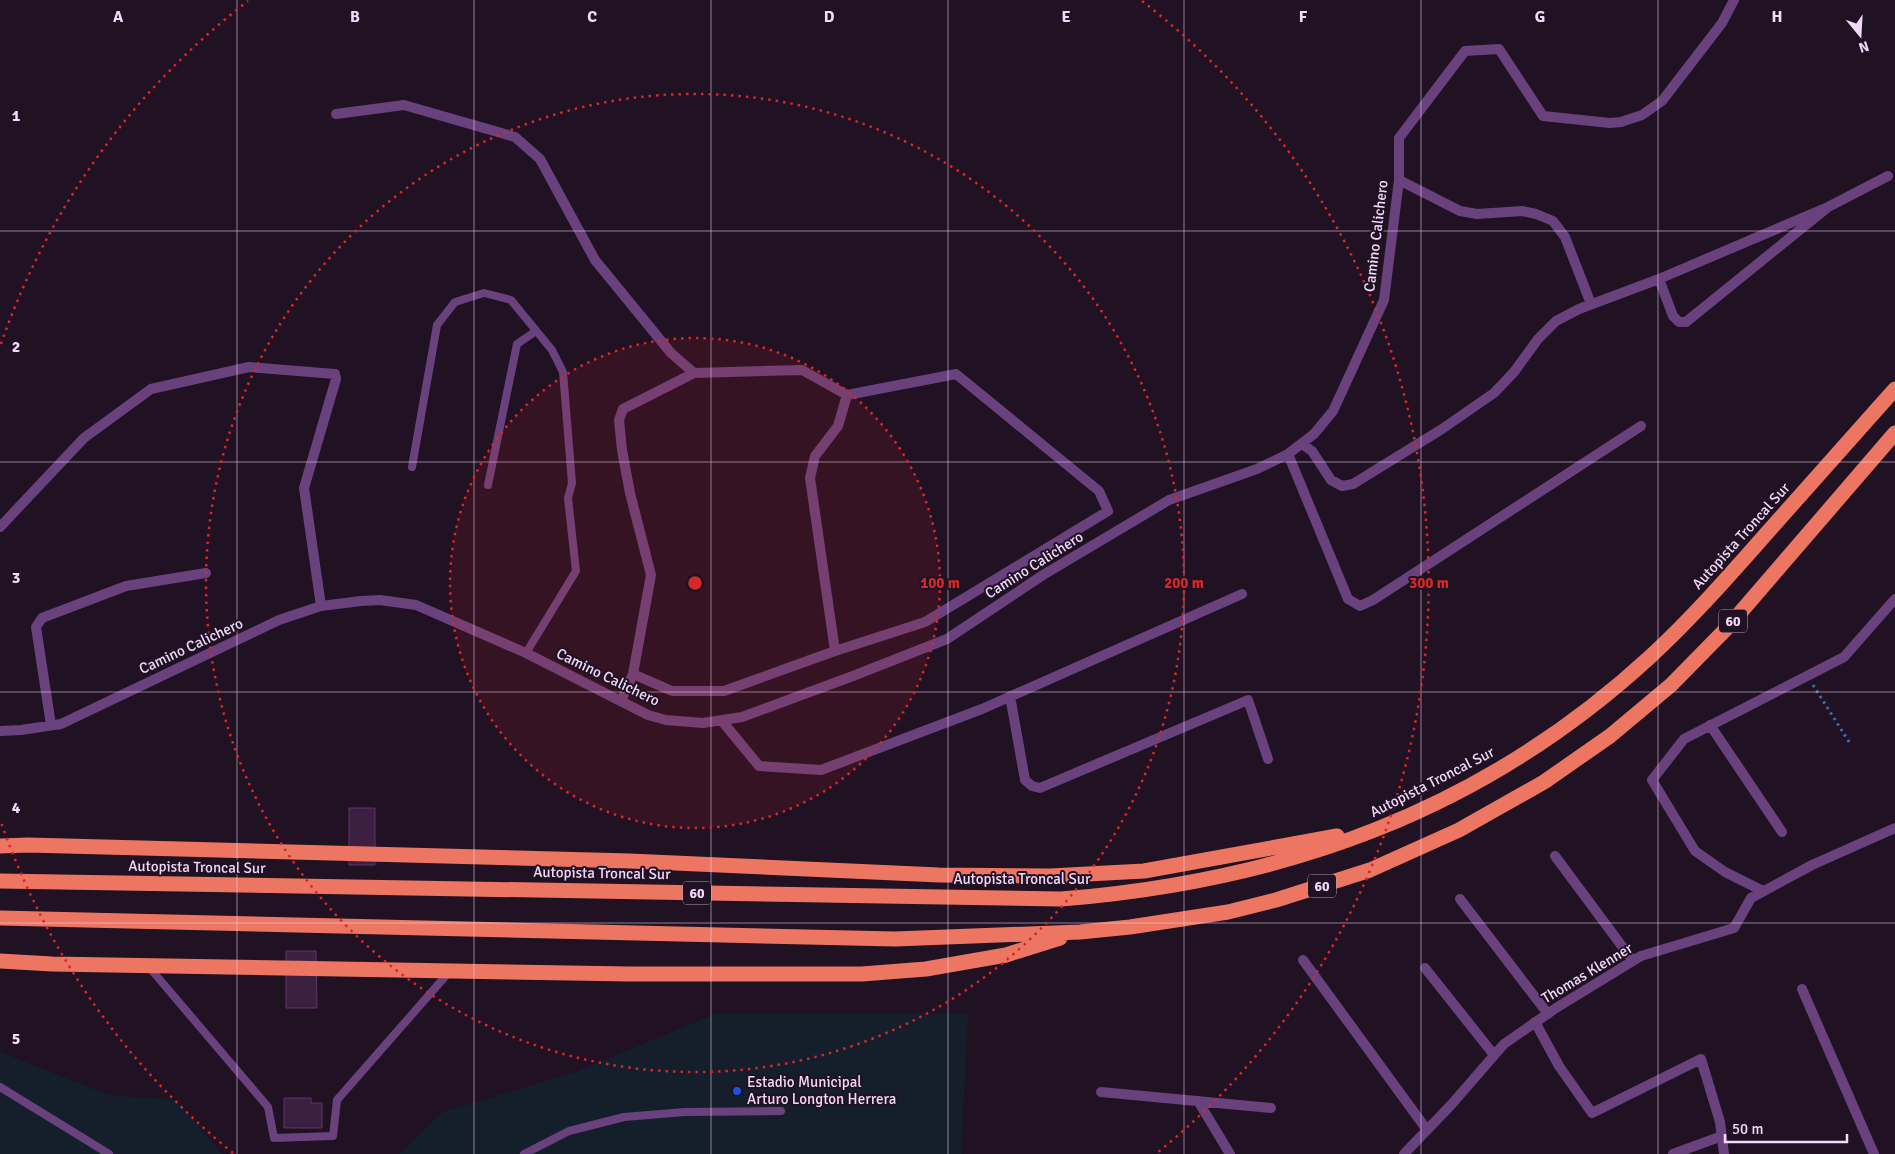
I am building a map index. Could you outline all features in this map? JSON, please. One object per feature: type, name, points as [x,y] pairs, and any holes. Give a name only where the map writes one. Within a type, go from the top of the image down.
[{"type":"highway","name":"Autopista Troncal Sur","points":[[0,881],[1061,899],[1146,890],[1231,874],[1309,854],[1385,827],[1426,808],[1506,765],[1567,724],[1617,686],[1657,651],[1713,594],[1895,389]]},
{"type":"highway","name":"60","points":[[0,918],[895,939],[1080,932],[1130,928],[1228,912],[1324,886],[1370,870],[1415,851],[1468,826],[1536,787],[1577,760],[1618,730],[1659,696],[1699,657],[1727,628],[1895,434]]},
{"type":"highway","points":[[0,846],[28,845],[630,860],[939,874],[1050,876],[1144,871],[1385,827]]},
{"type":"highway","points":[[0,961],[148,966],[629,974],[862,974],[926,969],[1006,955],[1080,932]]},
{"type":"street","name":"Camino Calichero","points":[[0,732],[61,724],[279,620],[321,606],[361,600],[380,600],[416,606],[526,653],[648,715],[666,720],[703,723],[722,721],[761,710],[947,639],[1043,574],[1169,500],[1257,469],[1288,454],[1314,434],[1333,411],[1384,300],[1399,180],[1399,138],[1465,51],[1499,49],[1543,116],[1621,122],[1642,115],[1662,101],[1722,23],[1734,0]]},
{"type":"street","points":[[336,114],[404,105],[515,137],[540,160],[594,260],[671,353],[694,373]]},
{"type":"street","points":[[1302,444],[1312,451],[1332,480],[1342,486],[1352,484],[1442,430],[1494,393],[1514,372],[1538,339],[1556,321],[1591,304],[1659,279],[1828,207],[1888,176]]},
{"type":"street","points":[[1399,180],[1460,211],[1477,214],[1522,211],[1553,221],[1565,237],[1591,304]]},
{"type":"street","points":[[1659,279],[1673,316],[1679,322],[1686,322],[1828,207]]},
{"type":"street","points":[[0,527],[84,438],[151,389],[249,367],[335,374],[336,379],[304,488],[321,606]]},
{"type":"street","points":[[621,701],[633,674],[651,575],[630,493],[619,420],[623,409],[694,373],[802,370],[847,396],[956,374],[1099,491],[1108,511],[925,622],[835,651],[724,691],[672,691],[633,674]]},
{"type":"street","points":[[835,651],[810,478],[815,456],[838,426],[847,396]]},
{"type":"street","points":[[1288,454],[1348,599],[1360,606],[1373,600],[1640,426]]},
{"type":"street","points":[[51,725],[36,627],[42,618],[126,586],[206,573]]},
{"type":"street","points":[[722,721],[759,766],[821,770],[973,712],[1242,594]]},
{"type":"street","points":[[1763,891],[1725,872],[1695,851],[1652,780],[1684,739],[1844,657],[1895,599]]},
{"type":"street","points":[[1010,696],[1026,780],[1032,786],[1040,788],[1248,700],[1268,760]]},
{"type":"street","points":[[1710,725],[1782,832]]},
{"type":"street","name":"Thomas Klenner","points":[[1404,1154],[1504,1044],[1535,1022],[1641,956],[1734,928],[1751,898],[1812,865],[1895,828]]},
{"type":"street","points":[[1555,856],[1632,961]]},
{"type":"street","points":[[1460,899],[1548,1014]]},
{"type":"street","points":[[1303,960],[1427,1130]]},
{"type":"street","points":[[1425,968],[1494,1055]]},
{"type":"street","points":[[1802,989],[1874,1154]]},
{"type":"street","points":[[1535,1022],[1559,1066],[1592,1113],[1701,1059],[1720,1122],[1724,1154]]},
{"type":"street","points":[[1101,1092],[1271,1108]]},
{"type":"street","points":[[1198,1101],[1230,1154]]},
{"type":"street","points":[[1673,1154],[1722,1136]]},
{"type":"lane","points":[[412,467],[437,325],[455,302],[484,293],[512,300],[552,350],[563,372],[572,483],[568,498],[576,571],[526,653]]},
{"type":"lane","points":[[488,485],[517,344],[536,331]]},
{"type":"lane","points":[[148,966],[268,1107],[274,1138],[332,1136],[337,1100],[450,971]]},
{"type":"lane","points":[[0,1087],[109,1154]]},
{"type":"lane","points":[[524,1154],[570,1132],[624,1117],[685,1112],[781,1110]]},
{"type":"path","points":[[1808,676],[1851,745]]},
{"type":"shaded area","name":"Estadio Municipal Arturo Longton Herrera","points":[[715,1014],[968,1014],[961,1154],[399,1154],[443,1112],[578,1071]]},
{"type":"shaded area","points":[[0,1052],[109,1095],[176,1100],[222,1154],[0,1154]]},
{"type":"building","points":[[349,808],[375,808],[375,865],[349,865]]},
{"type":"building","points":[[286,951],[316,951],[317,1008],[286,1008]]},
{"type":"building","points":[[284,1098],[311,1098],[311,1103],[322,1103],[322,1128],[284,1128]]},
{"type":"place","name":"Estadio Municipal Arturo Longton Herrera","points":[[737,1091]]}]
